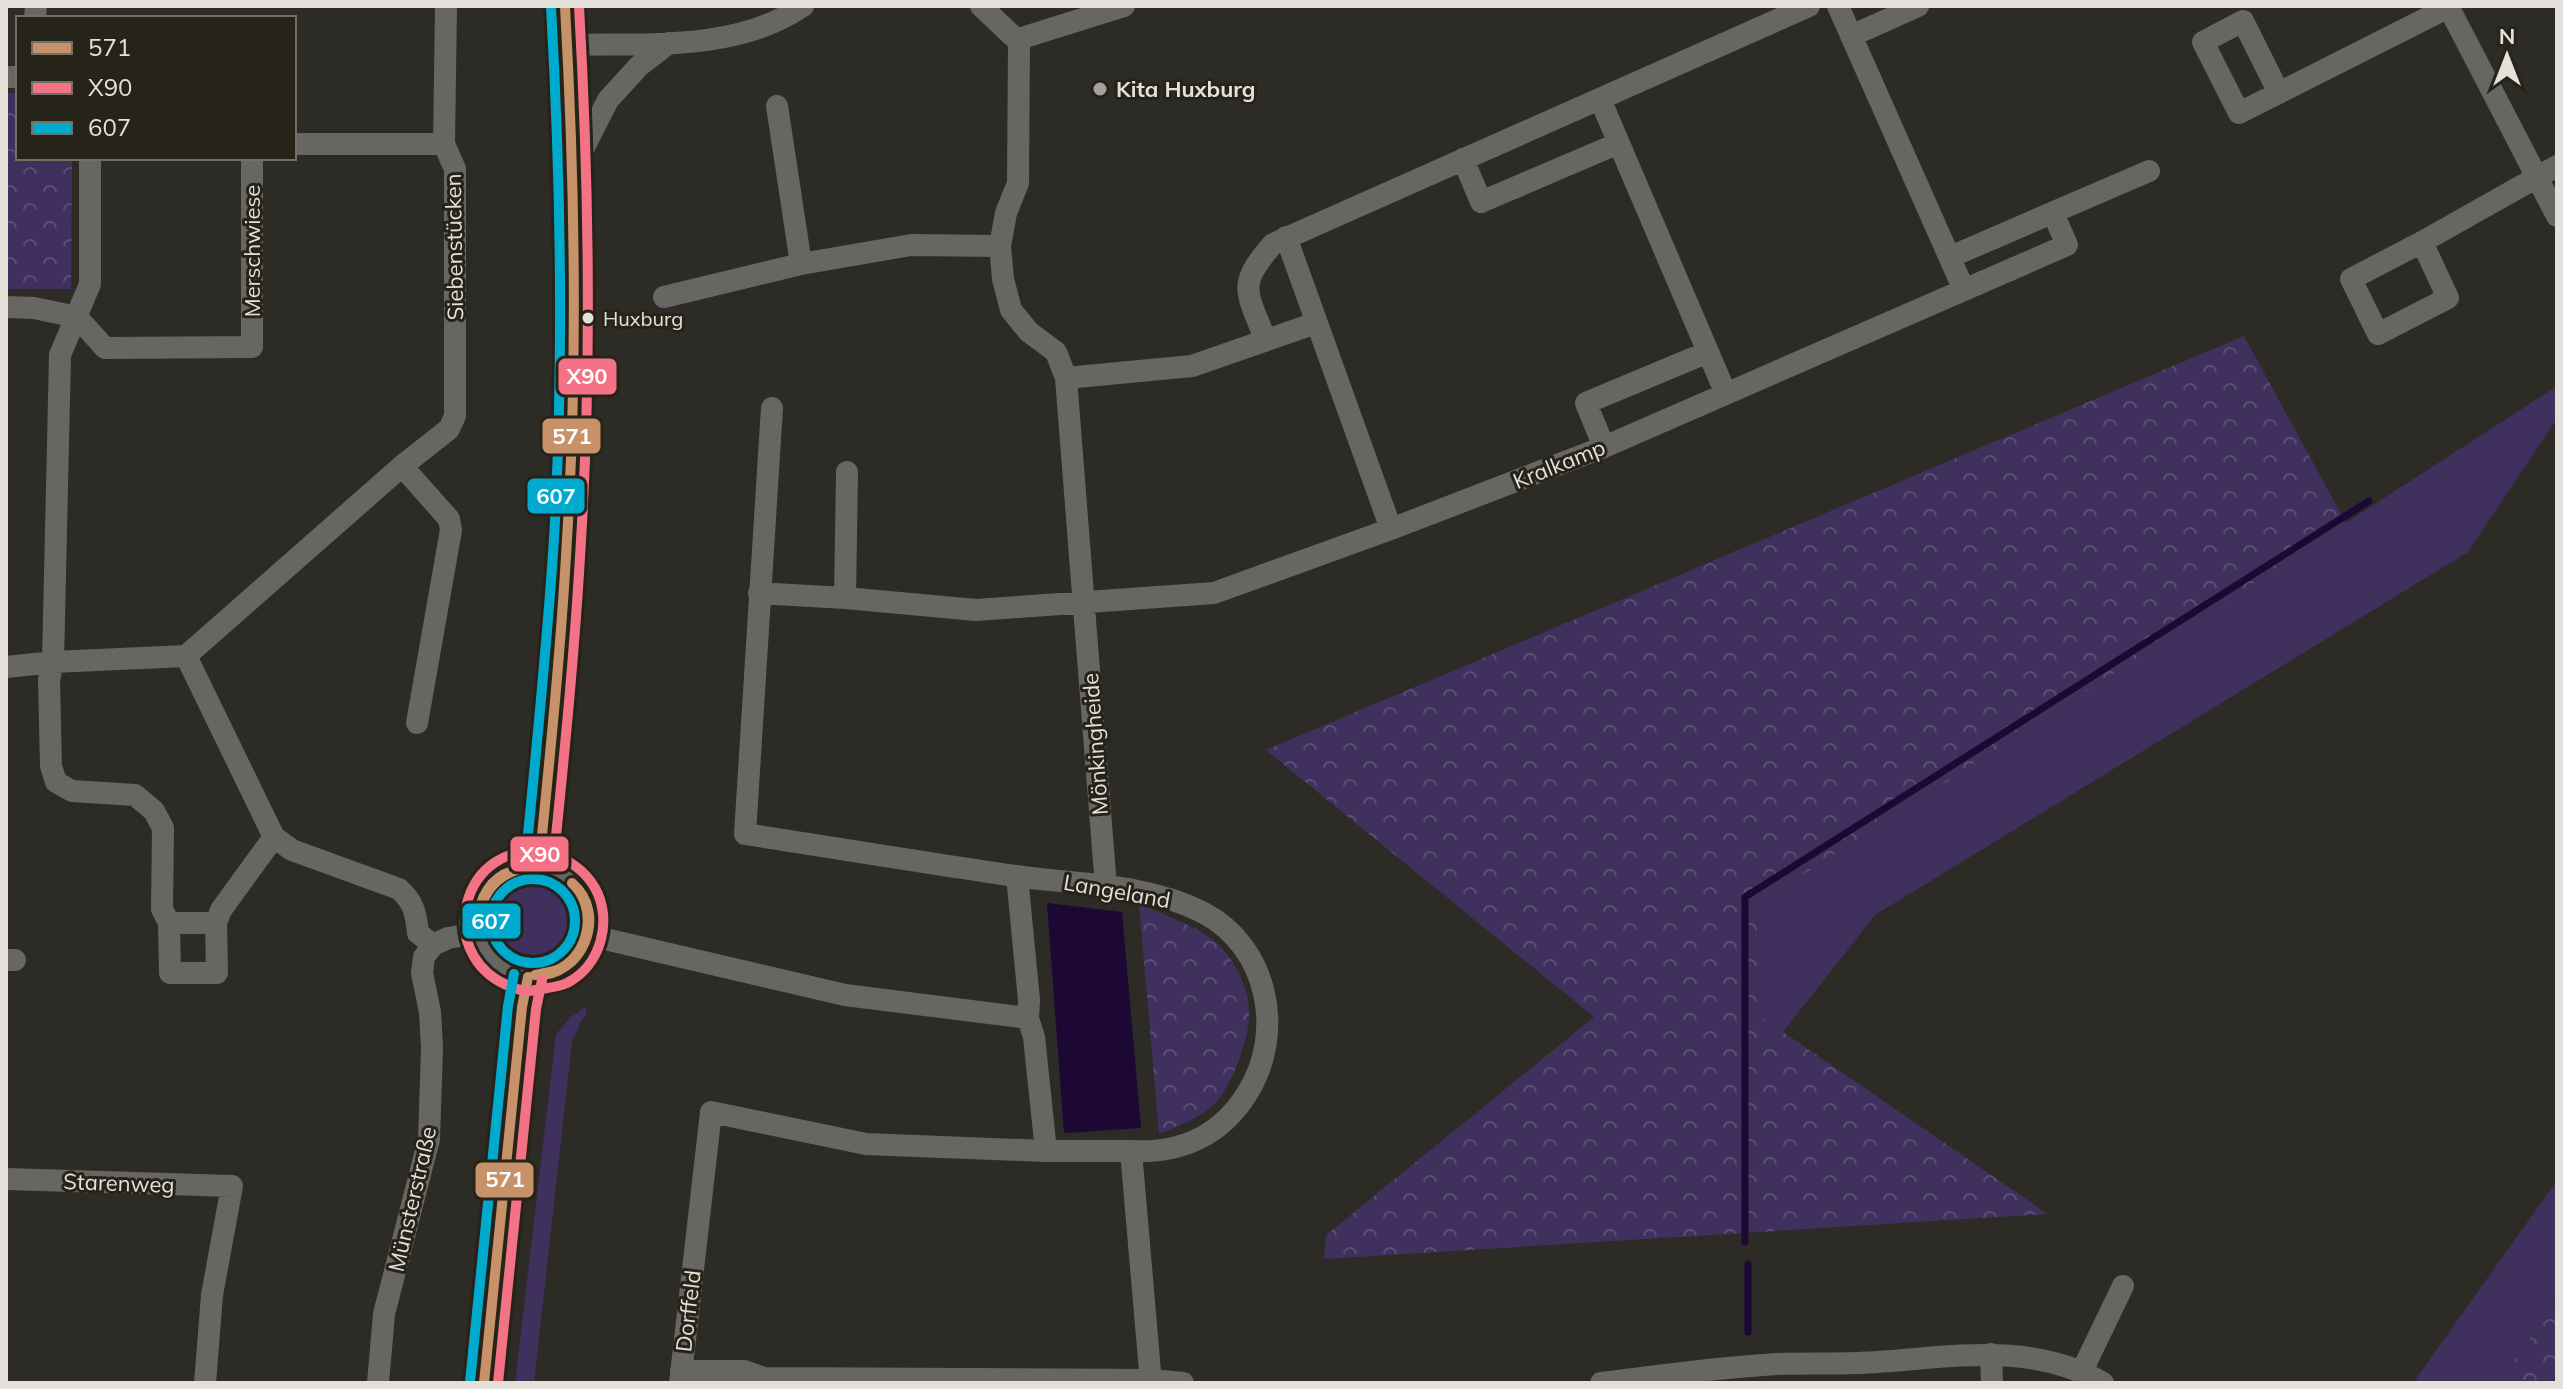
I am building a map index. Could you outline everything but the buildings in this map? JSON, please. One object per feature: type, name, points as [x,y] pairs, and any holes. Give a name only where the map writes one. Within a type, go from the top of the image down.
[{"type":"main road","points":[[539,865],[564,610],[572,417],[571,173],[565,6]]},
{"type":"main road","points":[[539,865],[562,872],[580,889],[589,911],[588,935],[580,953],[566,967],[548,976],[528,977],[505,970],[488,954],[478,933],[477,916],[481,899],[504,872],[521,866],[539,865]]},
{"type":"main road","points":[[484,1383],[522,1007],[528,977]]},
{"type":"street","name":"Siebenstücken","points":[[186,656],[402,466],[449,429],[455,416],[455,169],[444,144],[446,6]]},
{"type":"street","points":[[567,45],[691,42],[752,31],[803,6]]},
{"type":"street","points":[[981,6],[1019,42],[1018,183],[1006,213],[1000,246],[1006,299],[1029,332],[1056,352],[1066,378],[1192,366],[1316,323]]},
{"type":"street","points":[[1019,42],[1025,37],[1124,6]]},
{"type":"street","points":[[1265,339],[1247,292],[1247,279],[1273,244],[1809,6]]},
{"type":"street","points":[[1838,6],[1964,290]]},
{"type":"street","points":[[1851,36],[1918,6]]},
{"type":"street","points":[[2279,93],[2449,6],[2557,216]]},
{"type":"street","points":[[571,173],[608,100],[639,66],[669,43]]},
{"type":"street","points":[[1600,99],[1726,394]]},
{"type":"street","points":[[777,106],[801,264]]},
{"type":"street","points":[[1463,159],[1481,202],[1619,143]]},
{"type":"street","points":[[296,144],[444,144]]},
{"type":"street","points":[[90,160],[90,284],[60,355],[53,662],[49,680],[51,766],[56,782],[72,791],[135,795],[154,811],[163,828],[162,909],[169,923],[170,973],[217,973],[216,923],[221,910],[274,837]]},
{"type":"street","name":"Merschwiese","points":[[77,317],[105,348],[252,347],[252,160]]},
{"type":"street","points":[[2422,242],[2448,298],[2378,334],[2351,279],[2557,166]]},
{"type":"street","points":[[1950,257],[2149,171]]},
{"type":"street","name":"Kralkamp","points":[[1085,601],[1214,593],[1604,447],[2067,245],[2053,213]]},
{"type":"street","points":[[1286,237],[1391,529]]},
{"type":"street","points":[[664,297],[801,264],[911,245],[1000,246]]},
{"type":"street","points":[[6,307],[34,308],[77,317]]},
{"type":"street","points":[[1604,447],[1586,403],[1708,352]]},
{"type":"street","name":"Mönkingheide","points":[[1066,378],[1106,887]]},
{"type":"street","points":[[772,408],[759,593],[976,610],[1085,601]]},
{"type":"street","points":[[402,466],[449,519],[451,530],[417,723]]},
{"type":"street","points":[[845,598],[847,472]]},
{"type":"street","name":"Langeland","points":[[695,1251],[711,1112],[866,1144],[1158,1152],[1179,1148],[1225,1121],[1240,1105],[1261,1064],[1268,1035],[1264,990],[1254,964],[1240,943],[1223,926],[1185,904],[1156,894],[745,834],[759,593]]},
{"type":"street","points":[[6,667],[186,656],[274,837],[292,850],[399,889],[409,898],[415,910],[418,933],[433,945],[448,938],[478,933]]},
{"type":"street","points":[[1017,876],[1028,1018],[1034,1037],[1046,1151]]},
{"type":"street","points":[[169,923],[216,923]]},
{"type":"street","points":[[588,935],[845,995],[1028,1018]]},
{"type":"street","name":"Münsterstraße","points":[[378,1383],[384,1314],[429,1139],[432,1048],[430,1012],[422,973],[424,957],[433,945]]},
{"type":"street","points":[[1131,1151],[1151,1382]]},
{"type":"street","name":"Starenweg","points":[[6,1179],[232,1186],[212,1295],[205,1383]]},
{"type":"street","name":"Dorffeld","points":[[695,1251],[681,1377],[744,1371],[764,1380],[1183,1383]]},
{"type":"street","points":[[2082,1371],[2123,1286]]},
{"type":"street","points":[[1991,1354],[1992,1383]]},
{"type":"street","points":[[1601,1383],[1752,1367],[1858,1373],[1991,1354],[2044,1359],[2082,1371],[2103,1383]]},
{"type":"green space","points":[[6,93],[16,93],[16,160],[72,160],[71,289],[6,289]]},
{"type":"green space","points":[[2244,336],[2346,523],[1759,903],[1757,1014],[2048,1214],[1324,1259],[1326,1235],[1594,1017],[1266,750]]},
{"type":"green space","points":[[2557,386],[2557,419],[2468,552],[1875,915],[1783,1032],[1757,1014],[1759,903]]},
{"type":"green space","points":[[525,878],[541,878],[557,885],[568,896],[575,920],[572,936],[563,950],[541,962],[525,962],[509,955],[498,944],[491,928],[491,912],[498,896],[509,885]]},
{"type":"green space","points":[[1139,904],[1195,929],[1219,945],[1242,980],[1249,1008],[1244,1044],[1235,1070],[1217,1101],[1205,1112],[1159,1134]]},
{"type":"green space","points":[[585,1007],[587,1014],[572,1042],[534,1383],[515,1383],[556,1034]]},
{"type":"green space","points":[[2557,1180],[2557,1300],[2498,1383],[2413,1383]]},
{"type":"green space","points":[[2557,1300],[2557,1383],[2498,1383]]},
{"type":"shaded area","points":[[1047,903],[1122,912],[1141,1128],[1064,1133]]},
{"type":"waterway","points":[[1745,1242],[1745,897],[2369,501]]},
{"type":"waterway","points":[[1748,1264],[1748,1332]]},
{"type":"transit line","name":"571","points":[[539,865],[562,621],[573,406],[573,206],[565,6]]},
{"type":"transit line","name":"X90","points":[[553,866],[576,622],[587,406],[587,206],[579,6]]},
{"type":"transit line","name":"607","points":[[525,864],[548,620],[557,472],[560,272],[551,7]]},
{"type":"transit line","name":"X90","points":[[525,991],[493,977],[474,956],[465,931],[467,905],[477,881],[496,862],[521,852],[553,855],[577,867],[595,888],[603,914],[603,928],[596,954],[579,975],[567,983],[531,991]]},
{"type":"transit line","name":"571","points":[[478,923],[480,905],[488,889],[500,877],[517,870]]},
{"type":"transit line","name":"571","points":[[478,923],[481,906],[489,890],[501,878],[517,870]]},
{"type":"transit line","name":"607","points":[[533,879],[549,882],[563,891],[572,905],[575,921],[572,937],[563,951],[549,960],[533,963],[517,960],[503,951],[494,937],[491,921],[494,905],[503,891],[517,882],[533,879]]},
{"type":"transit line","name":"571","points":[[535,975],[552,973],[566,966],[585,942],[589,927],[588,911],[583,896],[572,883]]},
{"type":"transit line","name":"571","points":[[535,975],[561,968],[571,961],[584,940],[588,916],[580,893],[572,883]]},
{"type":"transit line","name":"607","points":[[470,1382],[508,1006],[514,974]]},
{"type":"transit line","name":"571","points":[[484,1383],[522,1007],[528,977]]},
{"type":"transit line","name":"X90","points":[[498,1383],[536,1009],[542,980]]},
{"type":"place","name":"Kita Huxburg","points":[[1100,89]]},
{"type":"place","name":"Huxburg","points":[[588,318]]}]
